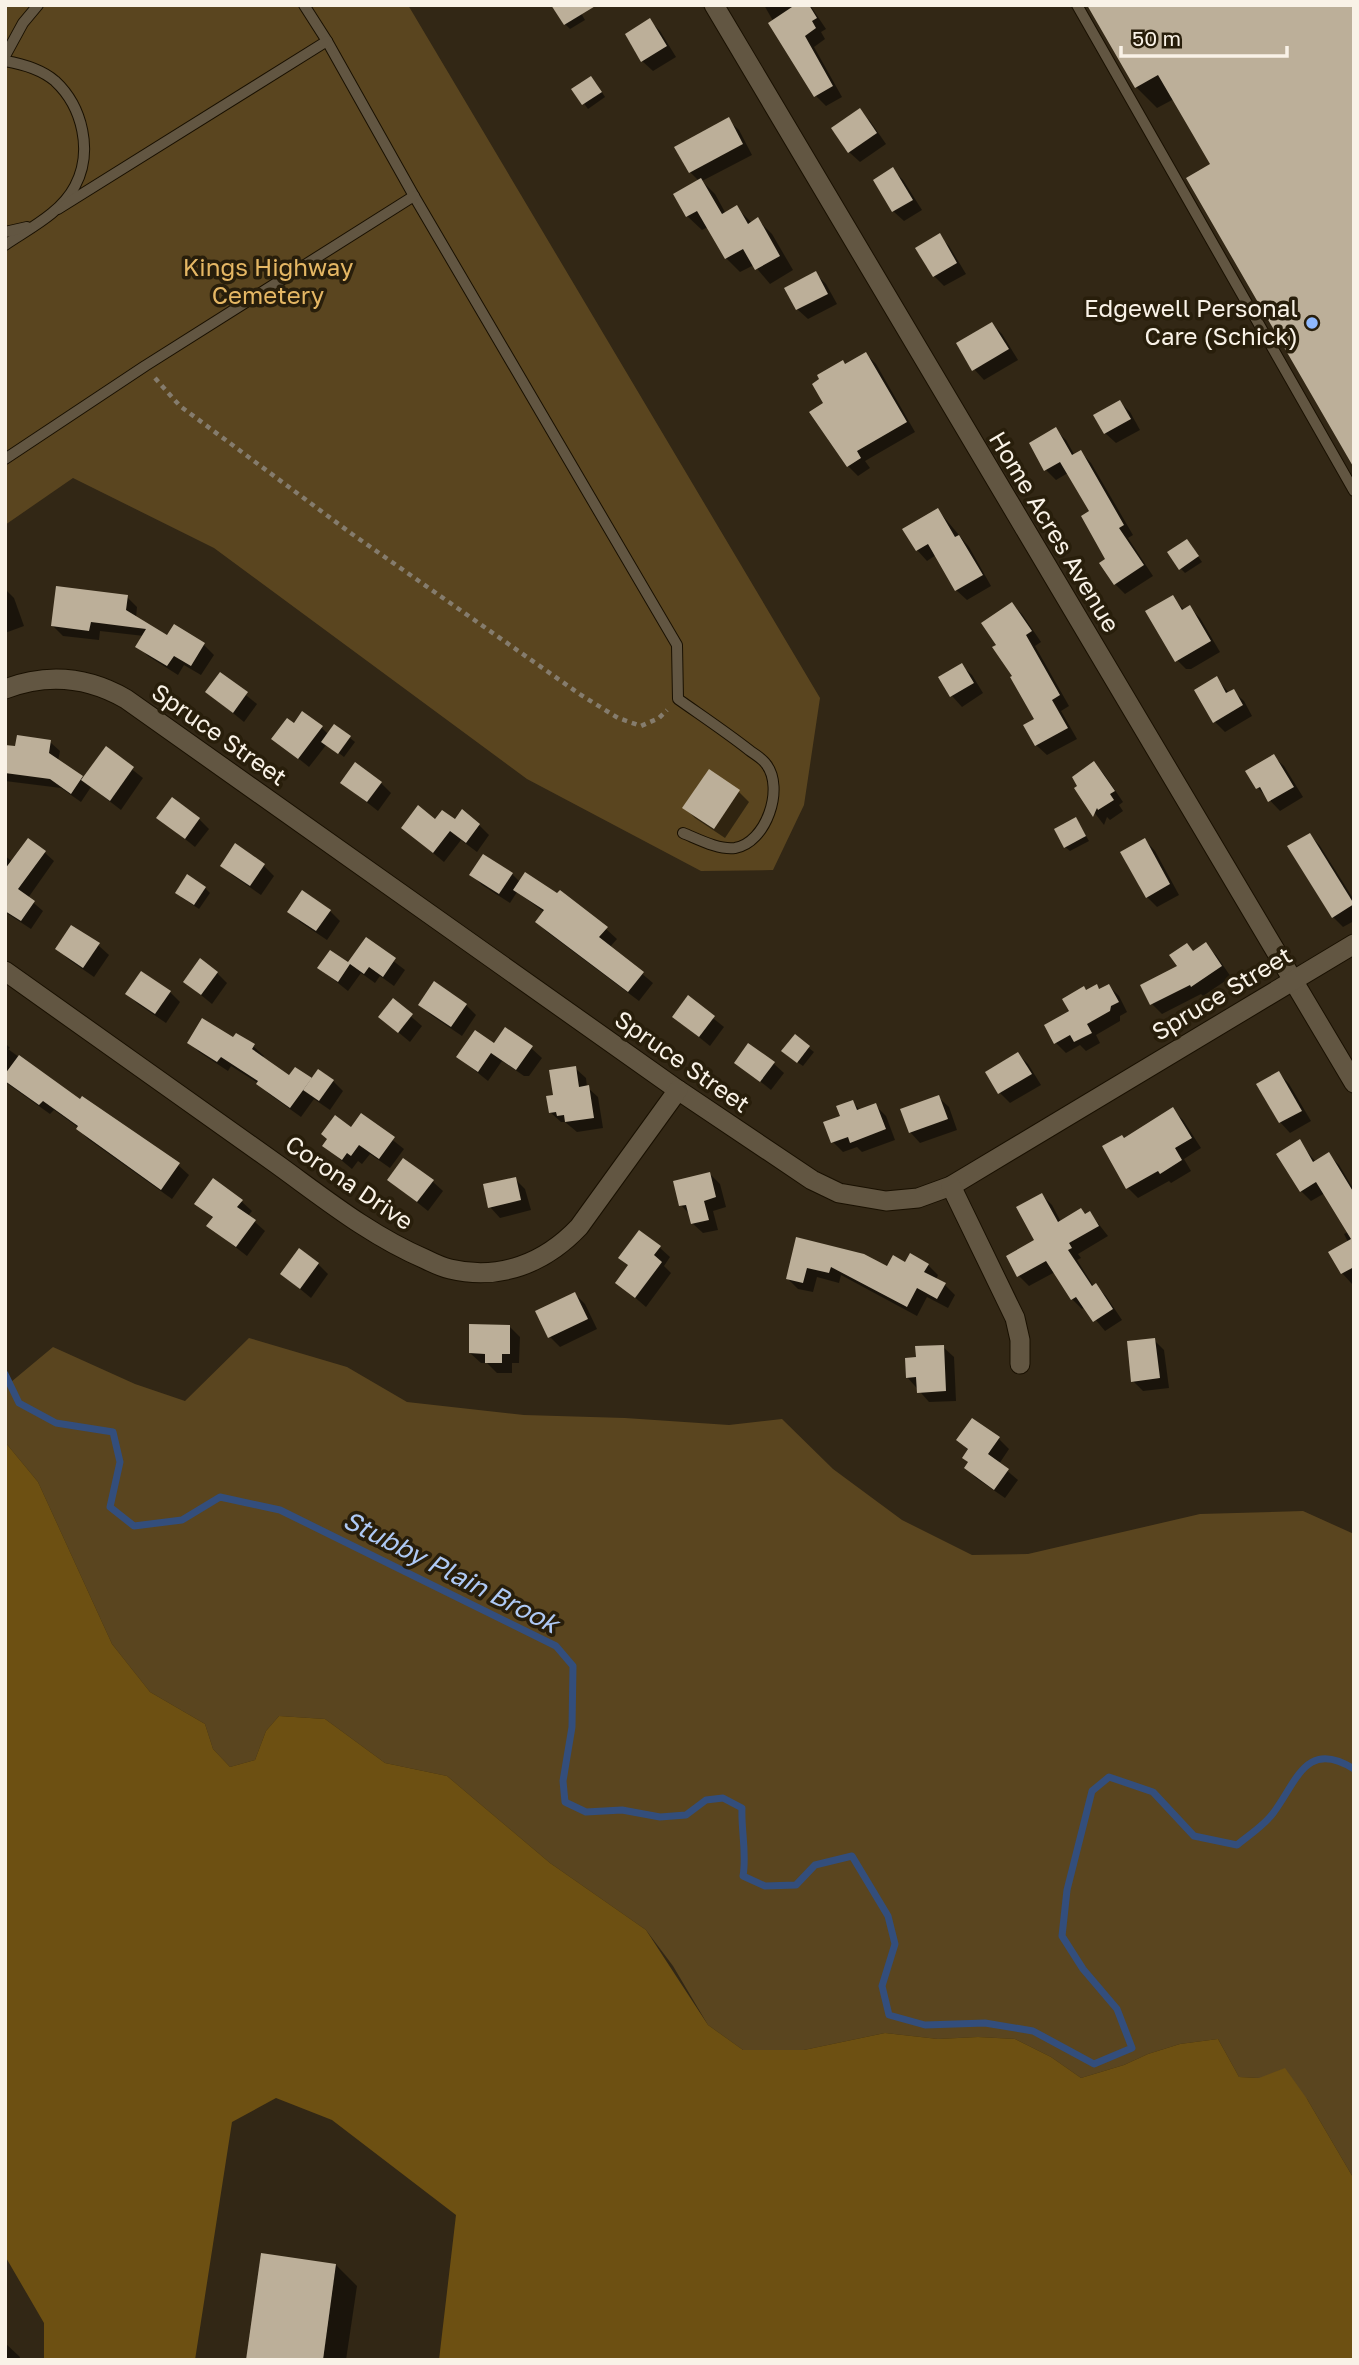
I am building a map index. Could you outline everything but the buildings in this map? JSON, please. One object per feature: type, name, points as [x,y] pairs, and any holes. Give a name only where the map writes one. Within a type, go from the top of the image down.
[{"type":"street","name":"Home Acres Avenue","points":[[714,5],[1354,1083]]},
{"type":"street","name":"Spruce Street","points":[[5,689],[47,679],[76,680],[101,687],[126,699],[678,1090],[812,1180],[839,1193],[872,1200],[898,1201],[918,1198],[951,1186],[1354,944]]},
{"type":"street","name":"Corona Drive","points":[[5,971],[377,1235],[449,1269],[504,1271],[525,1266],[564,1243],[579,1227],[678,1090]]},
{"type":"street","points":[[951,1186],[1015,1318],[1020,1340],[1020,1364]]},
{"type":"lane","points":[[38,5],[23,23],[5,58],[30,66],[54,80],[72,101],[83,128],[84,158],[76,186],[58,209]]},
{"type":"lane","points":[[304,5],[677,645],[678,699],[766,763],[774,782],[774,801],[752,841],[734,848],[713,845],[683,833]]},
{"type":"lane","points":[[1077,5],[1354,491]]},
{"type":"lane","points":[[5,245],[327,41]]},
{"type":"lane","points":[[5,459],[145,366],[414,196]]},
{"type":"lane","points":[[5,232],[33,226]]},
{"type":"path","points":[[145,366],[180,406],[352,534],[581,695],[618,718],[640,726],[659,718],[678,699]]},
{"type":"green space","name":"Kings Highway Cemetery","points":[[5,5],[408,5],[820,698],[804,805],[773,870],[701,871],[527,779],[214,548],[73,478],[5,525]]},
{"type":"green space","points":[[249,1338],[347,1367],[407,1402],[524,1415],[729,1425],[782,1419],[833,1469],[902,1520],[972,1555],[1028,1554],[1200,1514],[1303,1511],[1354,1534],[1354,2179],[1307,2099],[1259,2078],[1239,2077],[1218,2039],[1180,2044],[1081,2078],[1051,2057],[1015,2039],[938,2039],[885,2033],[804,2050],[743,2050],[708,2025],[673,1966],[646,1930],[550,1863],[447,1776],[385,1763],[325,1719],[279,1716],[266,1731],[255,1760],[230,1767],[213,1749],[205,1724],[150,1692],[112,1644],[38,1482],[5,1442],[5,1387],[53,1347],[135,1384],[185,1401]]},
{"type":"shaded area","points":[[5,1442],[38,1482],[112,1644],[150,1692],[205,1724],[213,1749],[230,1767],[255,1760],[266,1731],[279,1716],[325,1719],[385,1763],[447,1776],[550,1863],[646,1930],[708,2025],[743,2050],[804,2050],[885,2033],[938,2039],[1015,2039],[1051,2057],[1081,2078],[1180,2044],[1218,2039],[1239,2077],[1259,2078],[1285,2068],[1307,2099],[1354,2179],[1354,2360],[439,2360],[456,2215],[332,2120],[276,2098],[232,2122],[195,2360],[44,2360],[44,2323],[5,2256]]},
{"type":"waterway","name":"Stubby Plain Brook","points":[[5,1374],[19,1403],[56,1423],[113,1432],[120,1462],[110,1507],[134,1526],[182,1520],[220,1497],[280,1510],[556,1646],[573,1666],[572,1727],[563,1781],[565,1802],[586,1812],[622,1810],[660,1817],[686,1815],[706,1800],[723,1798],[742,1808],[743,1876],[765,1886],[796,1885],[815,1865],[852,1856],[888,1916],[895,1944],[882,1986],[889,2015],[925,2025],[985,2023],[1033,2031],[1094,2064],[1132,2048],[1117,2009],[1083,1969],[1062,1936],[1067,1890],[1092,1791],[1109,1777],[1153,1792],[1194,1836],[1237,1845],[1262,1826],[1297,1777],[1314,1761],[1338,1761],[1354,1769]]},
{"type":"place","name":"Edgewell Personal Care (Schick)","points":[[1312,323]]}]
